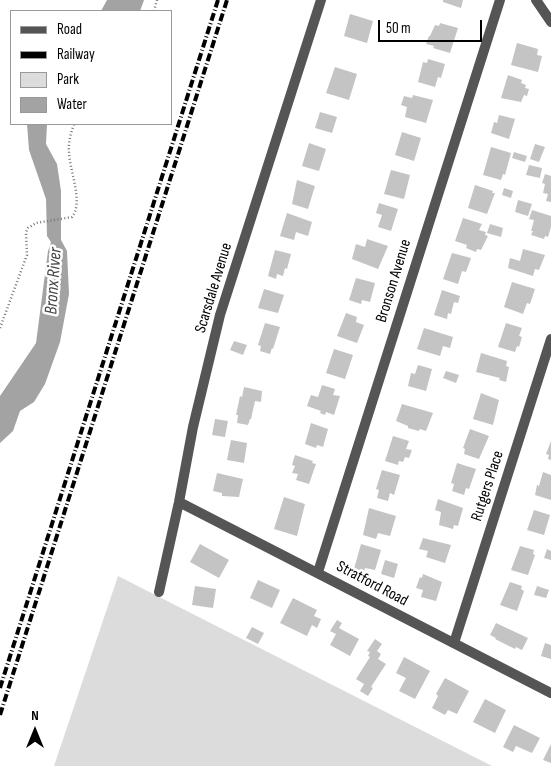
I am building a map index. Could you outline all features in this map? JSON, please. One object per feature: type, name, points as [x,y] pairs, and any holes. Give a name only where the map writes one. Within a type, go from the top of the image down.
[{"type":"street","name":"Scarsdale Avenue","points":[[159,592],[193,427],[220,315],[321,0]]},
{"type":"street","name":"Bronson Avenue","points":[[318,572],[500,0]]},
{"type":"street","points":[[536,0],[551,22]]},
{"type":"street","name":"Rutgers Place","points":[[454,643],[551,339]]},
{"type":"street","name":"Stratford Road","points":[[179,502],[551,693]]},
{"type":"path","points":[[0,328],[28,255],[26,232],[31,225],[36,223],[72,217],[75,213],[78,200],[70,168],[68,150],[74,125]]},
{"type":"green space","points":[[118,576],[492,766],[54,766]]},
{"type":"water","points":[[107,0],[144,0],[140,10],[102,10]]},
{"type":"water","name":"Bronx River","points":[[27,125],[47,125],[46,144],[57,164],[61,191],[61,240],[67,251],[69,294],[60,342],[45,384],[34,402],[20,411],[13,431],[0,443],[0,396],[36,343],[48,251],[51,242],[47,236],[46,199],[29,150]]},
{"type":"building","points":[[443,0],[463,0],[461,8],[443,2]]},
{"type":"building","points":[[350,14],[373,21],[367,43],[344,36]]},
{"type":"building","points":[[440,23],[458,28],[450,53],[426,44],[435,25],[439,26]]},
{"type":"building","points":[[517,43],[538,49],[537,55],[542,56],[538,72],[511,65]]},
{"type":"building","points":[[428,59],[445,64],[441,78],[438,77],[435,87],[418,82],[423,62],[427,63]]},
{"type":"building","points":[[335,67],[357,74],[349,100],[326,93]]},
{"type":"building","points":[[508,75],[522,80],[521,83],[526,85],[525,88],[529,89],[527,96],[524,95],[521,102],[501,98]]},
{"type":"building","points":[[413,95],[433,100],[426,123],[405,117],[407,107],[401,105],[404,96],[412,98]]},
{"type":"building","points":[[320,112],[337,117],[332,133],[315,128]]},
{"type":"building","points":[[499,115],[515,119],[509,139],[491,133],[494,122],[497,123]]},
{"type":"building","points":[[402,132],[421,138],[414,161],[395,155]]},
{"type":"building","points":[[309,143],[326,149],[319,171],[302,166]]},
{"type":"building","points":[[535,144],[545,147],[539,162],[530,159]]},
{"type":"building","points":[[491,147],[511,153],[505,175],[503,174],[501,180],[483,175]]},
{"type":"building","points":[[514,152],[527,156],[525,162],[512,158]]},
{"type":"building","points":[[529,165],[542,168],[540,178],[526,175]]},
{"type":"building","points":[[391,170],[410,175],[404,199],[384,194]]},
{"type":"building","points":[[545,174],[551,176],[551,202],[546,201],[548,194],[543,193],[545,184],[542,183]]},
{"type":"building","points":[[297,180],[315,186],[308,209],[292,204]]},
{"type":"building","points":[[475,185],[495,193],[487,214],[468,208]]},
{"type":"building","points":[[504,188],[513,191],[511,198],[502,195]]},
{"type":"building","points":[[518,200],[532,204],[528,216],[515,212]]},
{"type":"building","points":[[379,203],[398,209],[391,231],[378,227],[382,215],[376,213]]},
{"type":"building","points":[[532,210],[551,216],[551,227],[548,237],[545,236],[544,239],[531,235],[534,220],[529,219]]},
{"type":"building","points":[[287,213],[312,222],[308,236],[296,232],[294,240],[280,236]]},
{"type":"building","points":[[463,218],[482,224],[479,230],[486,232],[485,235],[488,236],[481,250],[477,249],[476,252],[466,248],[467,245],[455,241]]},
{"type":"building","points":[[490,224],[503,228],[501,237],[487,233]]},
{"type":"building","points":[[367,239],[388,246],[378,269],[352,259],[356,244],[365,247]]},
{"type":"building","points":[[523,249],[545,255],[539,270],[535,269],[533,276],[508,268],[510,258],[520,261]]},
{"type":"building","points":[[275,250],[291,254],[283,276],[277,274],[276,279],[268,276]]},
{"type":"building","points":[[452,253],[471,258],[466,272],[462,271],[458,284],[443,279]]},
{"type":"building","points":[[356,278],[375,283],[370,302],[362,300],[361,304],[349,300]]},
{"type":"building","points":[[512,282],[535,289],[530,304],[527,303],[523,314],[504,307]]},
{"type":"building","points":[[264,289],[284,295],[278,313],[258,308]]},
{"type":"building","points":[[442,290],[460,296],[458,303],[454,302],[451,314],[448,313],[447,319],[434,315]]},
{"type":"building","points":[[346,313],[357,317],[356,322],[364,325],[357,343],[337,336]]},
{"type":"building","points":[[265,323],[280,327],[270,354],[260,351],[261,346],[258,345]]},
{"type":"building","points":[[506,323],[522,328],[519,336],[522,337],[519,347],[517,346],[515,352],[498,347]]},
{"type":"building","points":[[424,328],[453,337],[450,348],[443,346],[440,356],[417,349]]},
{"type":"building","points":[[234,341],[247,345],[243,355],[230,350]]},
{"type":"building","points":[[334,349],[353,355],[345,379],[326,373]]},
{"type":"building","points":[[481,353],[507,361],[506,366],[509,367],[506,382],[499,380],[500,378],[476,372]]},
{"type":"building","points":[[418,365],[432,369],[426,391],[408,386],[411,373],[415,374]]},
{"type":"building","points":[[446,371],[459,375],[456,383],[443,378]]},
{"type":"building","points":[[322,385],[335,389],[333,395],[340,396],[334,415],[326,412],[325,415],[320,413],[321,411],[307,406],[311,395],[318,397]]},
{"type":"building","points":[[244,387],[262,391],[261,402],[255,401],[248,425],[237,423],[238,415],[236,415]]},
{"type":"building","points":[[481,393],[499,400],[493,425],[473,419]]},
{"type":"building","points":[[402,404],[433,413],[426,431],[408,428],[408,426],[396,421]]},
{"type":"building","points":[[215,419],[228,421],[225,437],[212,435]]},
{"type":"building","points":[[311,423],[328,429],[323,447],[317,445],[316,448],[305,444]]},
{"type":"building","points":[[470,429],[489,436],[479,459],[464,454],[465,449],[463,448]]},
{"type":"building","points":[[393,436],[409,441],[406,449],[412,450],[409,458],[405,457],[403,462],[399,461],[398,465],[385,461]]},
{"type":"building","points":[[231,440],[247,443],[244,463],[227,460]]},
{"type":"building","points":[[551,441],[551,460],[548,459],[549,455],[546,454]]},
{"type":"building","points":[[295,455],[313,461],[312,463],[316,464],[309,484],[296,480],[298,474],[292,473],[295,466],[292,465]]},
{"type":"building","points":[[457,463],[476,469],[469,489],[466,488],[464,495],[452,491],[454,484],[451,483]]},
{"type":"building","points":[[382,470],[400,475],[394,495],[390,493],[388,501],[377,498],[379,490],[376,489]]},
{"type":"building","points":[[543,472],[551,475],[551,500],[535,495]]},
{"type":"building","points":[[217,473],[243,479],[239,497],[222,496],[222,493],[213,491]]},
{"type":"building","points":[[284,497],[305,504],[297,536],[274,529]]},
{"type":"building","points":[[438,499],[463,508],[458,526],[454,525],[453,529],[439,525],[441,512],[435,510]]},
{"type":"building","points":[[369,508],[396,516],[390,536],[378,533],[376,539],[363,535]]},
{"type":"building","points":[[534,510],[550,515],[544,535],[527,530]]},
{"type":"building","points":[[423,538],[451,545],[445,563],[426,557],[428,551],[419,549]]},
{"type":"building","points":[[200,544],[229,560],[219,578],[190,562]]},
{"type":"building","points":[[361,544],[381,550],[375,570],[365,568],[364,572],[354,569]]},
{"type":"building","points":[[520,546],[534,550],[533,554],[535,555],[528,575],[511,570]]},
{"type":"building","points":[[547,549],[551,551],[551,560],[544,558]]},
{"type":"building","points":[[385,560],[398,564],[394,578],[381,574]]},
{"type":"building","points":[[423,574],[442,582],[436,601],[421,597],[423,590],[416,588]]},
{"type":"building","points":[[258,580],[280,590],[272,608],[250,598]]},
{"type":"building","points":[[510,582],[522,586],[521,589],[524,591],[517,611],[500,605]]},
{"type":"building","points":[[195,586],[216,589],[213,608],[192,605]]},
{"type":"building","points":[[537,586],[549,590],[546,598],[534,595]]},
{"type":"building","points":[[293,598],[317,610],[314,616],[321,619],[317,628],[312,625],[307,636],[280,623]]},
{"type":"building","points":[[337,620],[342,623],[339,628],[359,639],[350,656],[330,645],[336,634],[330,631]]},
{"type":"building","points":[[496,623],[528,638],[522,650],[516,647],[515,649],[490,635]]},
{"type":"building","points":[[252,627],[264,633],[258,644],[246,638]]},
{"type":"building","points":[[375,639],[382,644],[377,651],[381,654],[378,659],[386,664],[371,687],[373,688],[368,696],[360,691],[364,684],[356,679],[370,657],[368,656],[370,652],[367,651]]},
{"type":"building","points":[[545,643],[551,645],[551,659],[541,656]]},
{"type":"building","points":[[404,657],[430,671],[415,699],[399,691],[406,678],[396,673]]},
{"type":"building","points":[[445,678],[469,691],[457,714],[448,710],[445,715],[432,708],[438,696],[436,694]]},
{"type":"building","points":[[485,699],[506,710],[495,733],[473,722]]},
{"type":"building","points":[[514,725],[540,738],[532,753],[516,746],[513,752],[503,747]]},
{"type":"building","points":[[551,744],[551,763],[543,760]]},
{"type":"railway","points":[[0,688],[218,0]]},
{"type":"railway","points":[[0,715],[227,0]]}]
